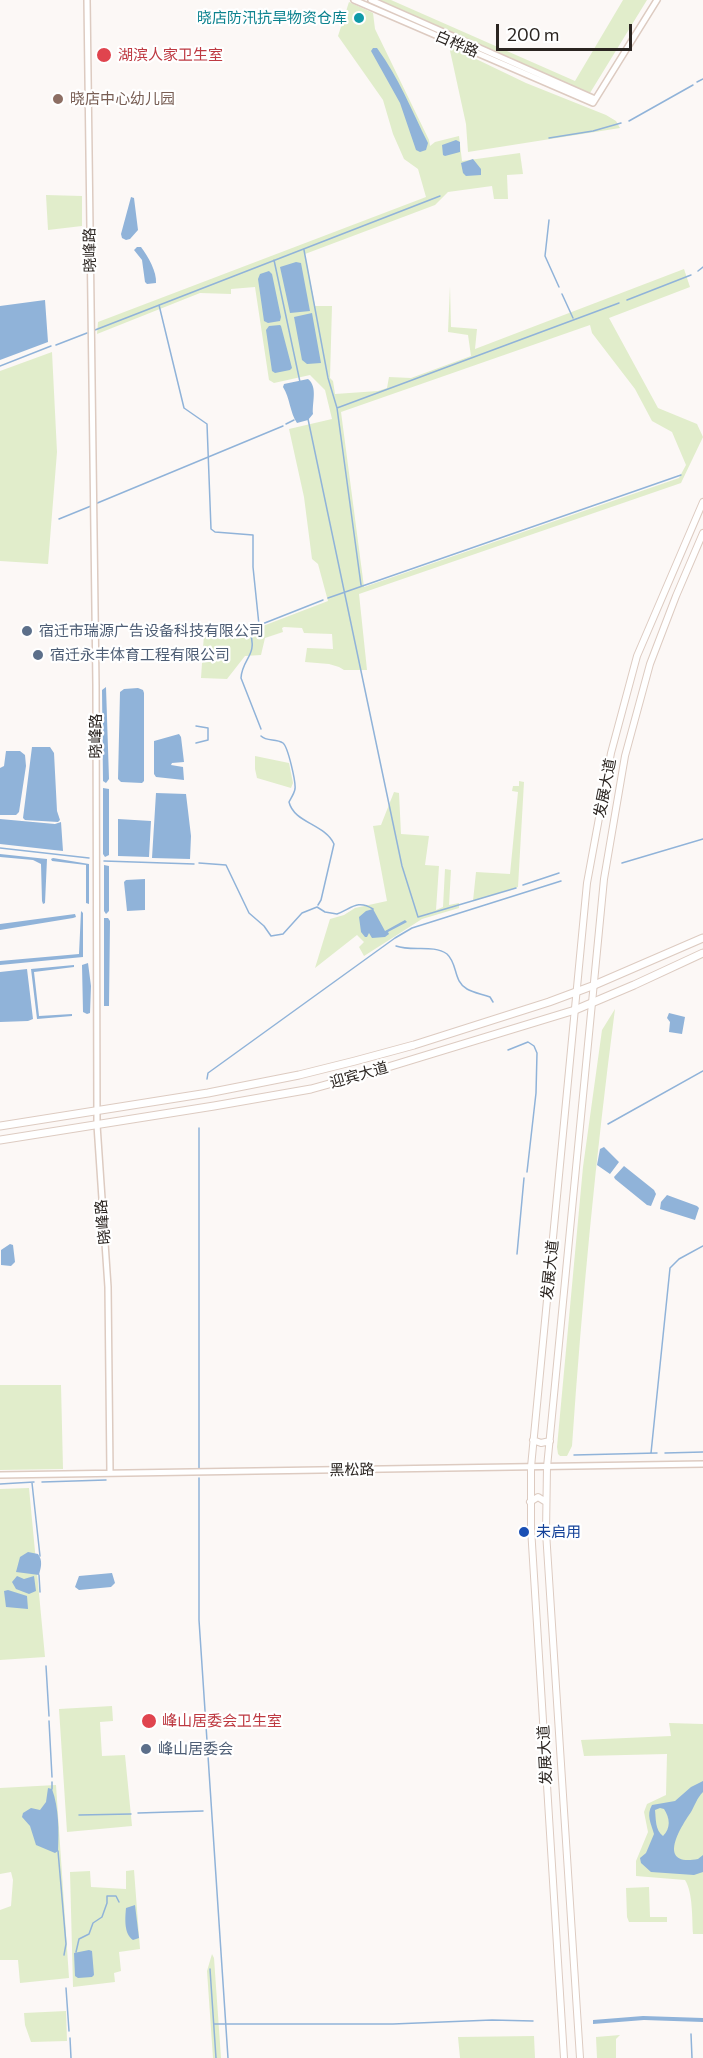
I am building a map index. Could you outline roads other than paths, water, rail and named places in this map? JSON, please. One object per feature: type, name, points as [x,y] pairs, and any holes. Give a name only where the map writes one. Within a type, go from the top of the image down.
[{"type":"highway","name":"迎宾大道","points":[[0,1126],[208,1093],[299,1075],[414,1045],[576,992],[703,938]]},
{"type":"highway","name":"迎宾大道","points":[[0,1140],[214,1107],[311,1089],[575,1010],[703,953]]},
{"type":"main road","name":"发展大道","points":[[564,2058],[530,1502],[531,1467],[585,895],[611,753],[637,656],[703,502]]},
{"type":"main road","name":"发展大道","points":[[580,2058],[546,1532],[547,1467],[604,879],[625,756],[650,664],[675,597],[703,533]]},
{"type":"main road","points":[[534,1440],[541,1443],[550,1441]]},
{"type":"main road","points":[[530,1502],[538,1497],[546,1502]]},
{"type":"street","name":"晓峰路","points":[[87,0],[96,685],[97,1125],[108,1287],[110,1472]]},
{"type":"street","name":"白桦路","points":[[354,0],[594,101]]},
{"type":"street","name":"白桦路","points":[[371,0],[594,101]]},
{"type":"street","points":[[594,101],[657,0]]},
{"type":"street","name":"黑松路","points":[[0,1475],[703,1464]]},
{"type":"water","points":[[377,48],[398,82],[428,143],[426,150],[420,152],[416,150],[400,103],[371,51]]},
{"type":"water","points":[[456,140],[460,142],[460,152],[443,155],[442,145]]},
{"type":"water","points":[[473,159],[481,169],[481,175],[466,176],[461,163]]},
{"type":"water","points":[[131,197],[134,198],[138,230],[126,240],[121,234]]},
{"type":"water","points":[[141,247],[149,259],[156,283],[147,284],[145,282],[142,260],[134,250]]},
{"type":"water","points":[[296,262],[301,263],[310,311],[290,313],[280,267]]},
{"type":"water","points":[[269,271],[272,274],[281,317],[280,321],[268,323],[264,321],[258,279],[260,274]]},
{"type":"water","points":[[45,300],[48,342],[0,360],[0,306]]},
{"type":"water","points":[[312,313],[321,363],[307,364],[302,360],[294,317]]},
{"type":"water","points":[[280,325],[292,368],[275,373],[272,371],[266,330],[269,326]]},
{"type":"water","points":[[308,379],[314,390],[313,414],[308,420],[297,423],[283,387],[284,384]]},
{"type":"water","points":[[106,687],[109,779],[106,783],[103,781],[102,690]]},
{"type":"water","points":[[138,688],[144,693],[144,781],[142,783],[121,782],[118,779],[120,692],[124,689]]},
{"type":"water","points":[[179,734],[184,762],[171,765],[183,767],[184,780],[156,777],[154,774],[154,741]]},
{"type":"water","points":[[32,747],[50,747],[54,753],[57,811],[60,820],[58,822],[23,818]]},
{"type":"water","points":[[6,751],[20,751],[25,755],[26,766],[19,812],[16,815],[0,815],[0,768],[4,766]]},
{"type":"water","points":[[103,788],[109,789],[109,855],[105,857],[103,854]]},
{"type":"water","points":[[156,793],[186,794],[191,836],[190,859],[152,858]]},
{"type":"water","points":[[0,819],[55,824],[61,822],[63,851],[0,844]]},
{"type":"water","points":[[118,819],[151,821],[149,857],[118,856]]},
{"type":"water","points":[[0,854],[47,859],[45,903],[43,904],[42,901],[41,864],[33,860],[0,857]]},
{"type":"water","points":[[53,858],[89,864],[89,904],[86,903],[86,865],[52,861]]},
{"type":"water","points":[[104,865],[109,866],[109,911],[106,914],[104,911]]},
{"type":"water","points":[[145,879],[145,910],[127,911],[124,882]]},
{"type":"water","points":[[373,909],[385,931],[405,920],[407,922],[388,932],[389,934],[385,937],[372,938],[369,933],[365,937],[361,932],[359,917]]},
{"type":"water","points":[[81,911],[83,913],[83,957],[0,965],[0,961],[79,954]]},
{"type":"water","points":[[75,914],[76,917],[73,918],[0,930],[0,924]]},
{"type":"water","points":[[104,918],[110,921],[109,1006],[104,1006]]},
{"type":"water","points":[[88,963],[91,986],[90,1013],[87,1014],[83,1012],[82,965]]},
{"type":"water","points":[[74,965],[74,967],[34,972],[39,1016],[72,1014],[72,1016],[37,1019],[31,969]]},
{"type":"water","points":[[27,969],[33,1019],[0,1022],[0,972]]},
{"type":"water","points":[[669,1013],[685,1017],[682,1034],[669,1032],[670,1022],[667,1018]]},
{"type":"water","points":[[604,1147],[619,1162],[610,1174],[597,1165],[600,1149]]},
{"type":"water","points":[[624,1166],[654,1190],[656,1194],[651,1206],[615,1179],[614,1177]]},
{"type":"water","points":[[667,1195],[697,1206],[699,1208],[695,1220],[660,1209],[661,1202]]},
{"type":"water","points":[[10,1244],[13,1245],[15,1262],[11,1266],[1,1265],[1,1250]]},
{"type":"water","points":[[28,1552],[38,1554],[41,1559],[39,1575],[16,1572],[20,1557]]},
{"type":"water","points":[[112,1573],[115,1583],[111,1587],[79,1590],[75,1587],[79,1576]]},
{"type":"water","points":[[17,1576],[24,1579],[34,1576],[36,1591],[29,1594],[16,1589],[12,1582]]},
{"type":"water","points":[[8,1590],[27,1596],[28,1609],[6,1607],[4,1591]]},
{"type":"water","points":[[703,1781],[703,1792],[677,1836],[674,1852],[685,1860],[698,1859],[703,1855],[703,1872],[694,1875],[651,1872],[641,1863],[640,1858],[646,1853],[654,1834],[650,1809],[652,1805],[675,1801],[691,1787]],"holes":[[[664,1809],[669,1823],[663,1836],[657,1828],[655,1810]]]},
{"type":"water","points":[[48,1788],[52,1789],[57,1812],[58,1851],[55,1853],[36,1845],[30,1826],[22,1817],[23,1813],[31,1808],[40,1810],[46,1802]]},
{"type":"water","points":[[135,1905],[139,1938],[133,1940],[125,1921],[126,1908]]},
{"type":"water","points":[[92,1951],[94,1975],[78,1978],[75,1976],[74,1953]]},
{"type":"water","points":[[643,2016],[703,2018],[703,2022],[644,2020],[593,2024],[593,2020]]},
{"type":"waterway","points":[[697,82],[703,79]]},
{"type":"waterway","points":[[629,121],[693,85]]},
{"type":"waterway","points":[[549,138],[593,131],[621,123]]},
{"type":"waterway","points":[[95,330],[440,196]]},
{"type":"waterway","points":[[549,220],[545,256],[559,287]]},
{"type":"waterway","points":[[304,250],[328,378],[337,408],[361,585]]},
{"type":"waterway","points":[[274,260],[300,382]]},
{"type":"waterway","points":[[698,271],[703,267]]},
{"type":"waterway","points":[[627,300],[691,275]]},
{"type":"waterway","points":[[562,294],[573,318]]},
{"type":"waterway","points":[[337,408],[619,303]]},
{"type":"waterway","points":[[159,305],[184,408],[207,424],[211,529],[215,532],[253,535],[253,567],[259,625]]},
{"type":"waterway","points":[[56,345],[87,333]]},
{"type":"waterway","points":[[0,366],[51,346]]},
{"type":"waterway","points":[[308,419],[402,866],[418,917],[516,888]]},
{"type":"waterway","points":[[286,424],[294,420]]},
{"type":"waterway","points":[[95,504],[283,426]]},
{"type":"waterway","points":[[328,598],[681,475]]},
{"type":"waterway","points":[[59,519],[91,506]]},
{"type":"waterway","points":[[261,729],[241,678],[251,652],[250,632],[252,628],[323,600]]},
{"type":"waterway","points":[[196,726],[208,728],[208,740],[196,743]]},
{"type":"waterway","points":[[261,736],[283,743],[285,746],[295,785],[289,802],[292,809],[297,815],[324,832],[334,844],[318,905]]},
{"type":"waterway","points":[[622,863],[703,839]]},
{"type":"waterway","points":[[0,848],[89,858]]},
{"type":"waterway","points":[[104,861],[194,864]]},
{"type":"waterway","points":[[199,863],[226,865],[249,913],[264,926],[271,936],[283,934],[302,913],[317,907],[325,912],[337,914],[358,905],[373,909]]},
{"type":"waterway","points":[[523,885],[559,873]]},
{"type":"waterway","points":[[207,1079],[208,1073],[412,928],[561,881]]},
{"type":"waterway","points":[[396,946],[435,949],[447,954],[463,986],[472,992],[490,997],[493,1002]]},
{"type":"waterway","points":[[508,1050],[528,1042],[534,1046],[537,1053],[536,1093],[527,1172]]},
{"type":"waterway","points":[[608,1124],[703,1071]]},
{"type":"waterway","points":[[199,1128],[199,1469]]},
{"type":"waterway","points":[[517,1254],[524,1178]]},
{"type":"waterway","points":[[651,1453],[670,1268],[679,1259],[703,1246]]},
{"type":"waterway","points":[[665,1453],[703,1452]]},
{"type":"waterway","points":[[574,1455],[657,1453]]},
{"type":"waterway","points":[[199,1478],[199,1620],[228,2058]]},
{"type":"waterway","points":[[42,1482],[106,1480]]},
{"type":"waterway","points":[[0,1484],[34,1482]]},
{"type":"waterway","points":[[32,1483],[40,1556]]},
{"type":"waterway","points":[[39,1575],[40,1592]]},
{"type":"waterway","points":[[46,1666],[49,1716]]},
{"type":"waterway","points":[[49,1721],[52,1777]]},
{"type":"waterway","points":[[52,1782],[52,1789]]},
{"type":"waterway","points":[[138,1813],[203,1811]]},
{"type":"waterway","points":[[79,1815],[131,1814]]},
{"type":"waterway","points":[[58,1851],[66,1944],[64,1955]]},
{"type":"waterway","points":[[76,1952],[79,1939],[89,1934],[93,1923],[102,1917],[107,1896],[116,1896],[119,1902]]},
{"type":"waterway","points":[[210,1969],[216,2058]]},
{"type":"waterway","points":[[66,1988],[69,2031]]},
{"type":"waterway","points":[[214,2024],[533,2021]]},
{"type":"waterway","points":[[691,2034],[692,2058]]},
{"type":"waterway","points":[[70,2038],[71,2058]]},
{"type":"place","name":"晓店防汛抗旱物资仓库","points":[[359,18]]},
{"type":"place","name":"湖滨人家卫生室","points":[[104,55]]},
{"type":"place","name":"晓店中心幼儿园","points":[[58,99]]},
{"type":"place","name":"宿迁市瑞源广告设备科技有限公司","points":[[27,631]]},
{"type":"place","name":"宿迁永丰体育工程有限公司","points":[[38,655]]},
{"type":"place","name":"未启用","points":[[524,1532]]},
{"type":"place","name":"峰山居委会卫生室","points":[[149,1721]]},
{"type":"place","name":"峰山居委会","points":[[146,1749]]}]
